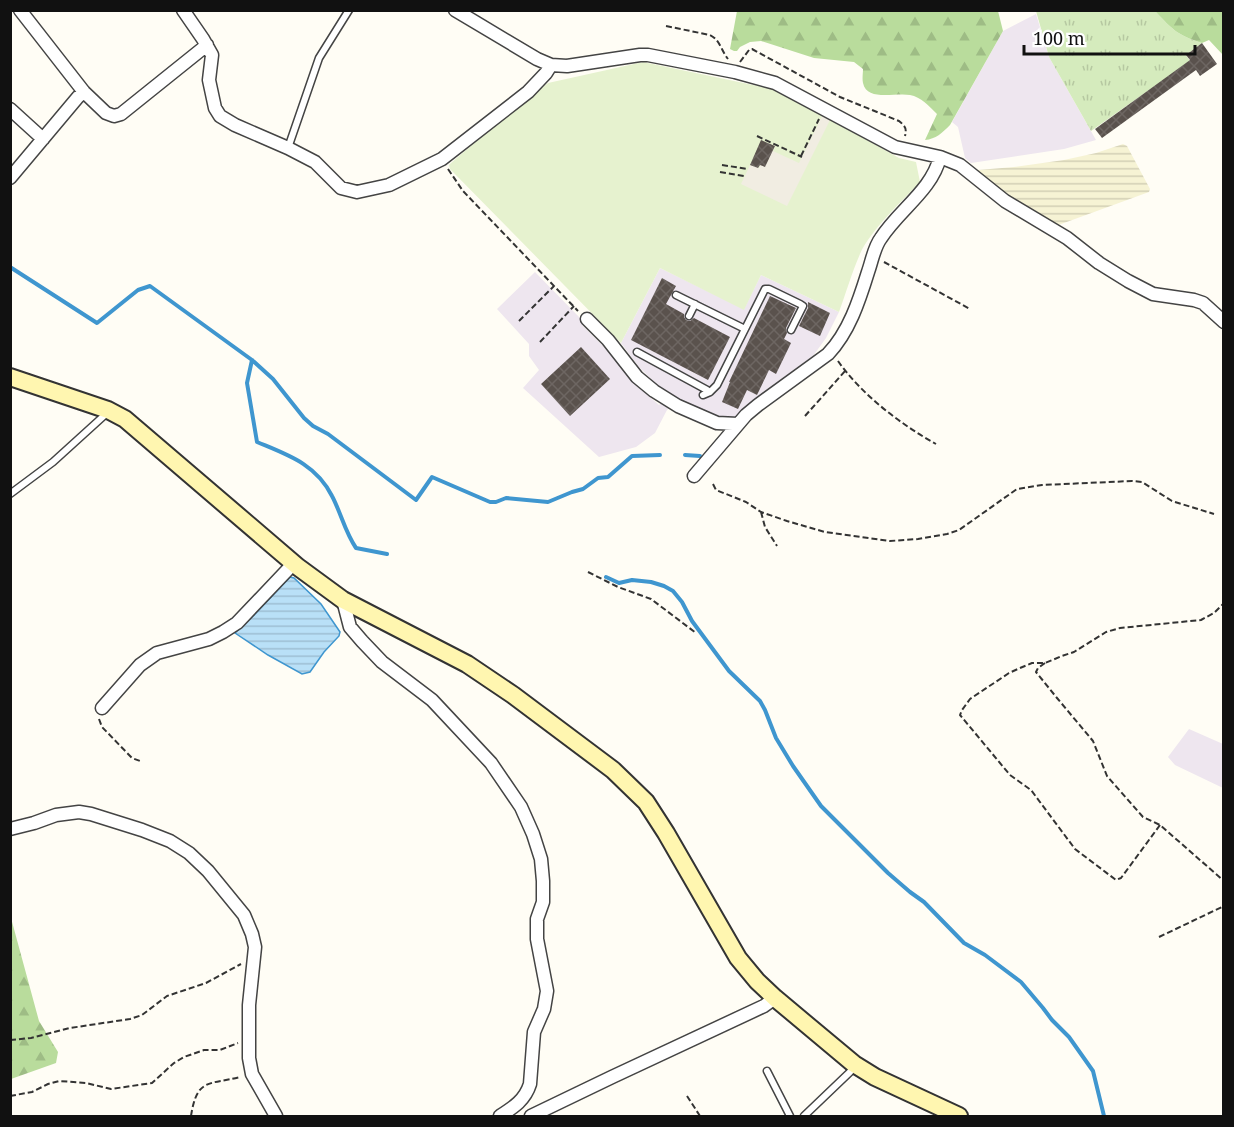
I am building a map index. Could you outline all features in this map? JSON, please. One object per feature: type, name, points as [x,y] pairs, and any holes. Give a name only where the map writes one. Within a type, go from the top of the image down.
[{"type":"street","points":[[20,10],[84,92],[111,116],[118,116],[207,45]]},
{"type":"street","points":[[183,10],[212,55],[209,81],[215,108],[220,116],[315,162],[341,188],[357,192],[389,185],[442,159],[528,92],[551,66]]},
{"type":"street","points":[[455,10],[551,66],[567,66],[648,55],[736,69],[774,83],[895,147],[940,157],[960,165],[1005,201],[1067,238],[1099,263],[1128,281],[1153,294],[1203,303],[1224,322]]},
{"type":"street","points":[[10,178],[84,92]]},
{"type":"street","points":[[10,108],[43,139]]},
{"type":"street","points":[[694,476],[738,424],[758,405],[836,346],[858,301],[880,239],[933,176],[940,157]]},
{"type":"street","points":[[586,319],[608,340],[637,377],[654,391],[678,406],[717,423],[738,424]]},
{"type":"street","points":[[10,377],[108,410],[125,419],[294,563],[343,600],[467,664],[513,695],[613,770],[646,802],[738,958],[757,981],[856,1065],[875,1077],[959,1116]]},
{"type":"street","points":[[102,708],[140,665],[157,653],[210,639],[237,623],[294,563]]},
{"type":"street","points":[[343,600],[351,627],[362,641],[382,662],[432,700],[491,763],[521,807],[541,859],[543,902],[537,919],[536,932],[546,980],[546,999],[534,1032],[528,1091],[518,1104],[500,1116]]},
{"type":"street","points":[[10,829],[56,815],[79,812],[91,814],[159,836],[180,846],[198,861],[244,915],[252,934],[255,947],[249,1005],[249,1058],[252,1074],[276,1116]]},
{"type":"street","points":[[531,1116],[764,1006],[775,998]]},
{"type":"lane","points":[[288,148],[319,58],[349,10]]},
{"type":"lane","points":[[637,352],[707,390],[706,394],[717,385],[765,289],[802,306],[791,330]]},
{"type":"lane","points":[[676,295],[745,329]]},
{"type":"lane","points":[[689,316],[695,304]]},
{"type":"lane","points":[[10,494],[53,462],[108,410]]},
{"type":"lane","points":[[804,1116],[856,1065]]},
{"type":"lane","points":[[767,1071],[790,1116]]},
{"type":"path","points":[[666,26],[715,38],[736,69],[747,52],[752,49],[840,97],[899,121],[906,130],[902,149]]},
{"type":"path","points":[[757,136],[801,157],[821,117]]},
{"type":"path","points":[[442,159],[463,191],[586,319]]},
{"type":"path","points":[[722,165],[748,170]]},
{"type":"path","points":[[720,172],[744,176]]},
{"type":"path","points":[[873,256],[970,309]]},
{"type":"path","points":[[519,321],[554,286]]},
{"type":"path","points":[[540,342],[574,306]]},
{"type":"path","points":[[836,346],[838,362],[856,384],[916,433],[936,444]]},
{"type":"path","points":[[805,416],[846,370]]},
{"type":"path","points":[[713,484],[716,490],[746,502],[761,512],[787,521],[825,532],[890,541],[918,539],[959,530],[1017,489],[1042,485],[1142,482],[1172,501],[1214,514]]},
{"type":"path","points":[[761,512],[765,527],[777,546]]},
{"type":"path","points":[[588,572],[618,587],[651,599],[696,633]]},
{"type":"path","points":[[1224,603],[1214,613],[1201,620],[1120,628],[1106,632],[1074,652],[1045,663],[1036,672],[1093,741],[1107,776],[1143,817],[1160,825],[1224,881]]},
{"type":"path","points":[[1045,663],[1032,663],[1009,673],[970,699],[960,715],[1010,775],[1031,790],[1075,849],[1116,880],[1121,878],[1160,825]]},
{"type":"path","points":[[102,708],[99,714],[102,726],[132,759],[140,761]]},
{"type":"path","points":[[1159,937],[1224,906]]},
{"type":"path","points":[[10,1040],[32,1038],[70,1028],[142,1015],[167,996],[206,983],[245,961],[254,960]]},
{"type":"path","points":[[10,1096],[33,1092],[59,1081],[86,1083],[111,1089],[152,1083],[184,1057],[204,1050],[220,1050],[249,1037]]},
{"type":"path","points":[[191,1116],[194,1100],[203,1086],[211,1082],[252,1074]]},
{"type":"path","points":[[687,1096],[700,1116]]},
{"type":"shaded area","points":[[1036,14],[1049,57],[1096,140],[1064,149],[971,163],[965,158],[958,127],[952,122],[1003,31]]},
{"type":"shaded area","points":[[822,116],[830,120],[787,206],[741,184],[750,165],[759,168],[770,144],[775,146],[773,151],[799,163]]},
{"type":"shaded area","points":[[1123,144],[1127,146],[1150,189],[1149,192],[1053,227],[1049,227],[977,173],[978,170],[1064,160]]},
{"type":"shaded area","points":[[660,268],[744,309],[761,275],[839,312],[826,338],[813,356],[759,395],[729,422],[679,400],[667,410],[655,433],[636,447],[599,457],[523,388],[539,370],[529,356],[529,344],[497,309],[535,272],[582,320],[582,325],[609,352],[637,386],[659,405],[668,396],[638,366],[621,343]]},
{"type":"shaded area","points":[[1189,729],[1223,744],[1223,788],[1175,765],[1168,757]]},
{"type":"green space","points":[[737,11],[998,11],[1003,31],[950,125],[936,137],[925,140],[937,114],[925,102],[914,96],[883,95],[870,92],[863,83],[863,69],[854,62],[814,58],[761,41],[750,42],[737,51],[730,49]]},
{"type":"green space","points":[[1036,11],[1155,11],[1176,31],[1202,43],[1186,55],[1190,61],[1091,131],[1049,57]]},
{"type":"green space","points":[[1155,11],[1223,11],[1223,55],[1209,40],[1202,43],[1181,34]]},
{"type":"green space","points":[[643,62],[777,90],[899,158],[916,162],[920,182],[887,216],[865,245],[854,268],[839,312],[761,275],[744,310],[660,268],[621,343],[450,169],[451,163],[548,83]]},
{"type":"green space","points":[[11,918],[39,1021],[58,1052],[56,1063],[11,1079]]},
{"type":"water","points":[[290,577],[294,578],[321,604],[340,632],[310,672],[302,674],[235,633]]},
{"type":"building","points":[[1202,43],[1217,64],[1200,76],[1196,70],[1102,138],[1095,129],[1190,60],[1186,55]]},
{"type":"building","points":[[761,140],[775,146],[765,167],[760,165],[758,168],[750,165]]},
{"type":"building","points":[[662,278],[676,286],[666,304],[684,314],[686,320],[690,321],[694,318],[730,337],[708,380],[631,340]]},
{"type":"building","points":[[770,296],[796,308],[786,328],[787,333],[784,339],[791,343],[776,374],[769,370],[757,395],[747,390],[738,409],[722,402],[729,382]]},
{"type":"building","points":[[808,302],[830,313],[820,336],[799,326],[808,308]]},
{"type":"building","points":[[581,347],[610,379],[570,416],[541,384]]},
{"type":"waterway","points":[[10,267],[97,323],[138,290],[150,286],[252,360],[273,379],[313,426],[328,434],[416,500],[432,477],[490,502],[506,498],[548,502],[583,489],[598,478],[608,477],[632,456],[660,455]]},
{"type":"waterway","points":[[252,360],[247,383],[257,442],[300,462],[318,476],[332,496],[356,548],[387,554]]},
{"type":"waterway","points":[[685,455],[700,456]]},
{"type":"waterway","points":[[606,577],[619,583],[632,580],[651,582],[673,591],[729,671],[760,701],[776,738],[821,806],[888,873],[924,902],[964,943],[985,955],[1021,982],[1069,1037],[1093,1071],[1104,1116]]}]
